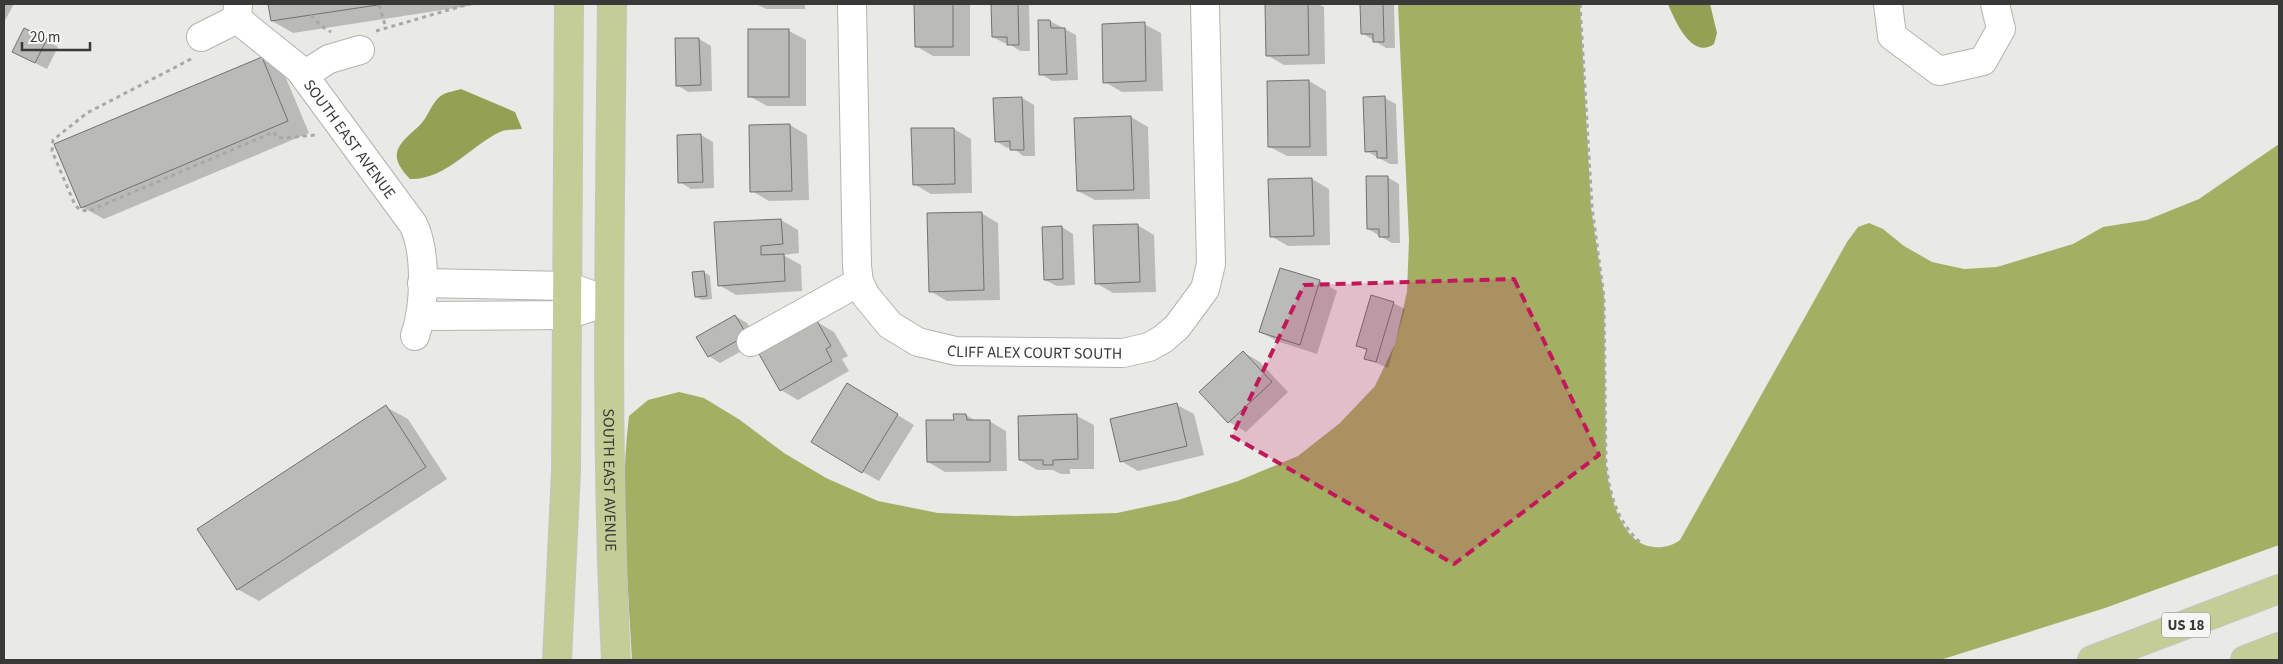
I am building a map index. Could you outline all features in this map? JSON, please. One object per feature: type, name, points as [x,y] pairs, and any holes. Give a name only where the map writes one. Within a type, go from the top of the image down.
[{"type":"main road","points":[[557,660],[566,471],[569,4]]},
{"type":"main road","name":"SOUTH EAST AVENUE","points":[[612,4],[609,301],[611,538],[616,660]]},
{"type":"main road","points":[[561,562],[574,660]]},
{"type":"main road","name":"US 18","points":[[2092,660],[2279,589]]},
{"type":"main road","points":[[2245,660],[2279,647]]},
{"type":"street","name":"CLIFF ALEX COURT SOUTH","points":[[852,4],[855,231],[859,282],[866,296],[890,325],[918,342],[942,348],[956,351],[1123,353],[1149,347],[1163,339],[1177,327],[1205,289],[1211,264],[1205,4]]},
{"type":"street","points":[[1888,4],[1892,36],[1939,70],[1983,61],[2001,29],[1995,4]]},
{"type":"street","points":[[196,48],[238,11]]},
{"type":"street","name":"SOUTH EAST AVENUE","points":[[238,11],[304,75],[413,224],[420,237],[422,249],[422,283],[418,326],[567,315],[609,301]]},
{"type":"street","points":[[304,75],[363,42]]},
{"type":"street","points":[[751,342],[859,282]]},
{"type":"street","points":[[422,283],[567,286],[609,301]]},
{"type":"path","points":[[379,4],[386,28]]},
{"type":"path","points":[[451,4],[452,9]]},
{"type":"path","points":[[363,42],[386,28],[469,4]]},
{"type":"path","points":[[1580,4],[1592,207],[1604,297],[1606,464],[1608,485],[1621,521],[1641,542]]},
{"type":"path","points":[[311,15],[314,20],[328,31],[338,33]]},
{"type":"path","points":[[196,48],[86,113],[53,140],[52,151],[75,205],[80,210],[88,211],[274,132],[276,137],[282,138],[346,132]]},
{"type":"highlighted area","points":[[1514,279],[1599,455],[1454,564],[1232,436],[1304,285]]},
{"type":"shaded area","points":[[1398,4],[1580,4],[1591,207],[1604,297],[1607,475],[1613,501],[1624,527],[1632,537],[1642,544],[1654,547],[1667,546],[1680,540],[1847,242],[1858,227],[1869,223],[1883,229],[1904,246],[1932,262],[1964,269],[1997,267],[2073,244],[2103,227],[2147,220],[2199,199],[2279,144],[2279,545],[2105,608],[1940,660],[632,660],[624,507],[626,446],[629,416],[648,400],[679,392],[704,398],[740,420],[784,453],[826,478],[878,501],[938,513],[1015,516],[1117,513],[1178,500],[1238,481],[1298,456],[1340,423],[1375,386],[1395,344],[1407,292],[1409,240]]},
{"type":"shaded area","points":[[1668,4],[1710,4],[1717,33],[1714,44],[1706,48],[1692,43],[1675,20]]},
{"type":"shaded area","points":[[461,89],[515,112],[522,129],[502,131],[447,168],[423,178],[410,179],[398,163],[398,150],[405,139],[422,123],[433,105],[442,95]]},
{"type":"building","points":[[268,4],[384,4],[271,21]]},
{"type":"building","points":[[914,4],[953,4],[953,47],[915,47]]},
{"type":"building","points":[[991,4],[1018,4],[1019,45],[1007,45],[1007,37],[992,37]]},
{"type":"building","points":[[1265,4],[1308,4],[1309,55],[1266,56]]},
{"type":"building","points":[[1360,4],[1383,4],[1384,42],[1373,42],[1373,34],[1361,34]]},
{"type":"building","points":[[1038,20],[1050,20],[1051,28],[1065,28],[1067,74],[1039,75]]},
{"type":"building","points":[[1145,22],[1146,81],[1103,83],[1102,24]]},
{"type":"building","points":[[24,28],[47,39],[35,63],[12,52]]},
{"type":"building","points":[[748,29],[789,29],[789,97],[748,97]]},
{"type":"building","points":[[675,38],[699,38],[701,85],[676,86]]},
{"type":"building","points":[[262,57],[288,121],[81,208],[54,144]]},
{"type":"building","points":[[1309,80],[1310,147],[1268,147],[1267,81]]},
{"type":"building","points":[[1385,96],[1387,158],[1377,158],[1377,151],[1365,152],[1363,97]]},
{"type":"building","points":[[1022,97],[1024,150],[1010,150],[1010,141],[995,142],[993,98]]},
{"type":"building","points":[[1131,116],[1134,190],[1077,191],[1074,118]]},
{"type":"building","points":[[790,124],[792,191],[750,192],[749,125]]},
{"type":"building","points":[[911,128],[954,128],[955,184],[913,185]]},
{"type":"building","points":[[701,134],[703,182],[678,183],[677,135]]},
{"type":"building","points":[[1366,176],[1388,176],[1389,237],[1379,237],[1379,229],[1367,229]]},
{"type":"building","points":[[1312,178],[1314,236],[1270,237],[1268,179]]},
{"type":"building","points":[[982,212],[984,290],[929,292],[927,213]]},
{"type":"building","points":[[781,219],[783,244],[761,246],[761,255],[784,254],[785,281],[718,286],[714,222]]},
{"type":"building","points":[[1138,224],[1140,282],[1095,284],[1093,225]]},
{"type":"building","points":[[1062,226],[1063,279],[1044,280],[1042,227]]},
{"type":"building","points":[[1280,268],[1320,280],[1300,345],[1259,332]]},
{"type":"building","points":[[704,271],[707,296],[695,297],[692,272]]},
{"type":"building","points":[[1371,295],[1394,302],[1376,362],[1364,359],[1367,349],[1356,346]]},
{"type":"building","points":[[735,315],[747,335],[708,357],[696,337]]},
{"type":"building","points":[[817,321],[831,346],[826,349],[832,361],[780,391],[759,354]]},
{"type":"building","points":[[1243,351],[1272,382],[1228,423],[1199,392]]},
{"type":"building","points":[[847,383],[898,414],[862,473],[811,442]]},
{"type":"building","points":[[1177,403],[1187,446],[1120,462],[1110,419]]},
{"type":"building","points":[[386,405],[426,467],[237,590],[197,529]]},
{"type":"building","points":[[953,414],[966,414],[967,420],[990,420],[990,462],[927,462],[926,420],[954,420]]},
{"type":"building","points":[[1077,414],[1078,459],[1053,460],[1053,465],[1043,465],[1043,460],[1019,460],[1018,416]]}]
